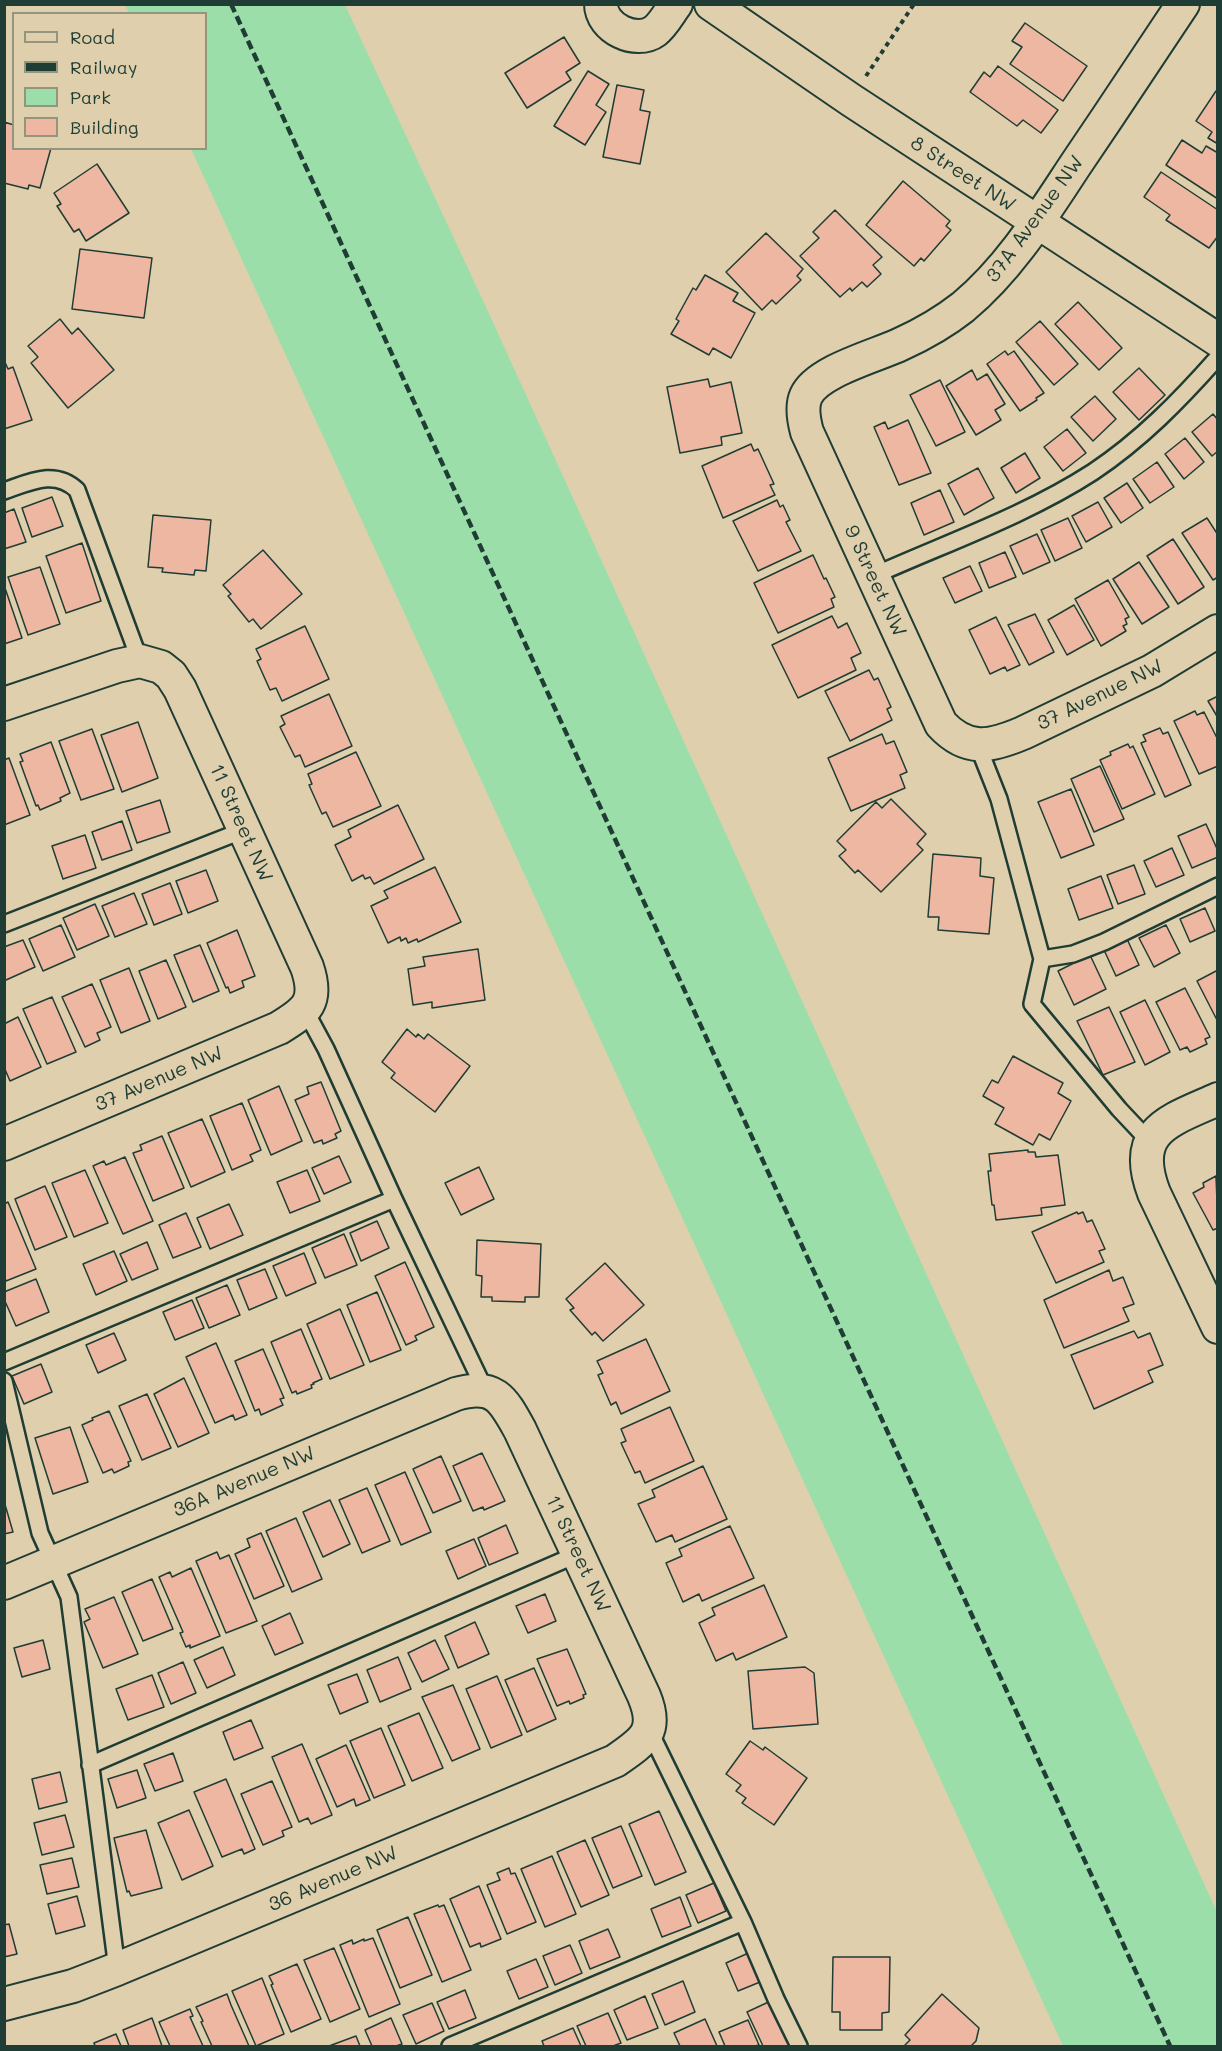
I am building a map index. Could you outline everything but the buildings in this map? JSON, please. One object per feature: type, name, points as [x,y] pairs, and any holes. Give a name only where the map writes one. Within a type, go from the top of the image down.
[{"type":"street","points":[[601,4],[600,9],[606,22],[620,32],[635,35],[645,35],[656,31],[676,4]]},
{"type":"street","name":"8 Street NW","points":[[711,4],[851,100],[1218,340]]},
{"type":"street","name":"37A Avenue NW","points":[[806,396],[822,379],[833,372],[923,333],[962,307],[1000,272],[1037,222],[1183,4]]},
{"type":"street","name":"9 Street NW","points":[[806,396],[804,409],[807,432],[941,724],[951,735],[963,742],[978,746]]},
{"type":"street","name":"37 Avenue NW","points":[[978,746],[1010,739],[1118,689],[1218,631]]},
{"type":"street","points":[[4,704],[117,666],[140,661]]},
{"type":"street","name":"11 Street NW","points":[[140,661],[161,667],[171,675],[180,689],[307,967],[312,990],[307,1007]]},
{"type":"street","name":"37 Avenue NW","points":[[4,1144],[279,1028],[307,1007]]},
{"type":"street","points":[[1217,1323],[1147,1175],[1146,1157],[1150,1142],[1158,1129],[1218,1099]]},
{"type":"street","name":"36A Avenue NW","points":[[4,1582],[456,1394],[471,1390],[485,1390]]},
{"type":"street","name":"11 Street NW","points":[[485,1390],[496,1394],[509,1410],[649,1708],[651,1720],[649,1731]]},
{"type":"street","name":"36 Avenue NW","points":[[4,2004],[73,1986],[117,1969],[615,1761],[637,1744],[649,1731]]},
{"type":"lane","points":[[873,576],[1012,515],[1091,473],[1125,449],[1167,413],[1218,357]]},
{"type":"lane","points":[[4,491],[41,478],[57,478],[70,483],[77,490],[140,661]]},
{"type":"lane","points":[[978,746],[999,799],[1042,959],[1032,1004],[1119,1109],[1150,1142]]},
{"type":"lane","points":[[4,924],[244,830]]},
{"type":"lane","points":[[1042,959],[1073,954],[1104,942],[1218,886]]},
{"type":"lane","points":[[307,1007],[394,1199],[485,1390]]},
{"type":"lane","points":[[4,1362],[394,1199]]},
{"type":"lane","points":[[4,1381],[40,1533],[69,1597],[117,1969]]},
{"type":"lane","points":[[90,1765],[578,1554]]},
{"type":"lane","points":[[649,1731],[742,1922],[799,2046]]},
{"type":"lane","points":[[450,2046],[742,1922]]},
{"type":"path","points":[[851,100],[914,4]]},
{"type":"green space","points":[[125,5],[345,5],[486,307],[1217,1912],[1217,2046],[1063,2046],[191,150],[207,150],[207,12],[128,12]]},
{"type":"railway","points":[[231,4],[1170,2046]]}]
